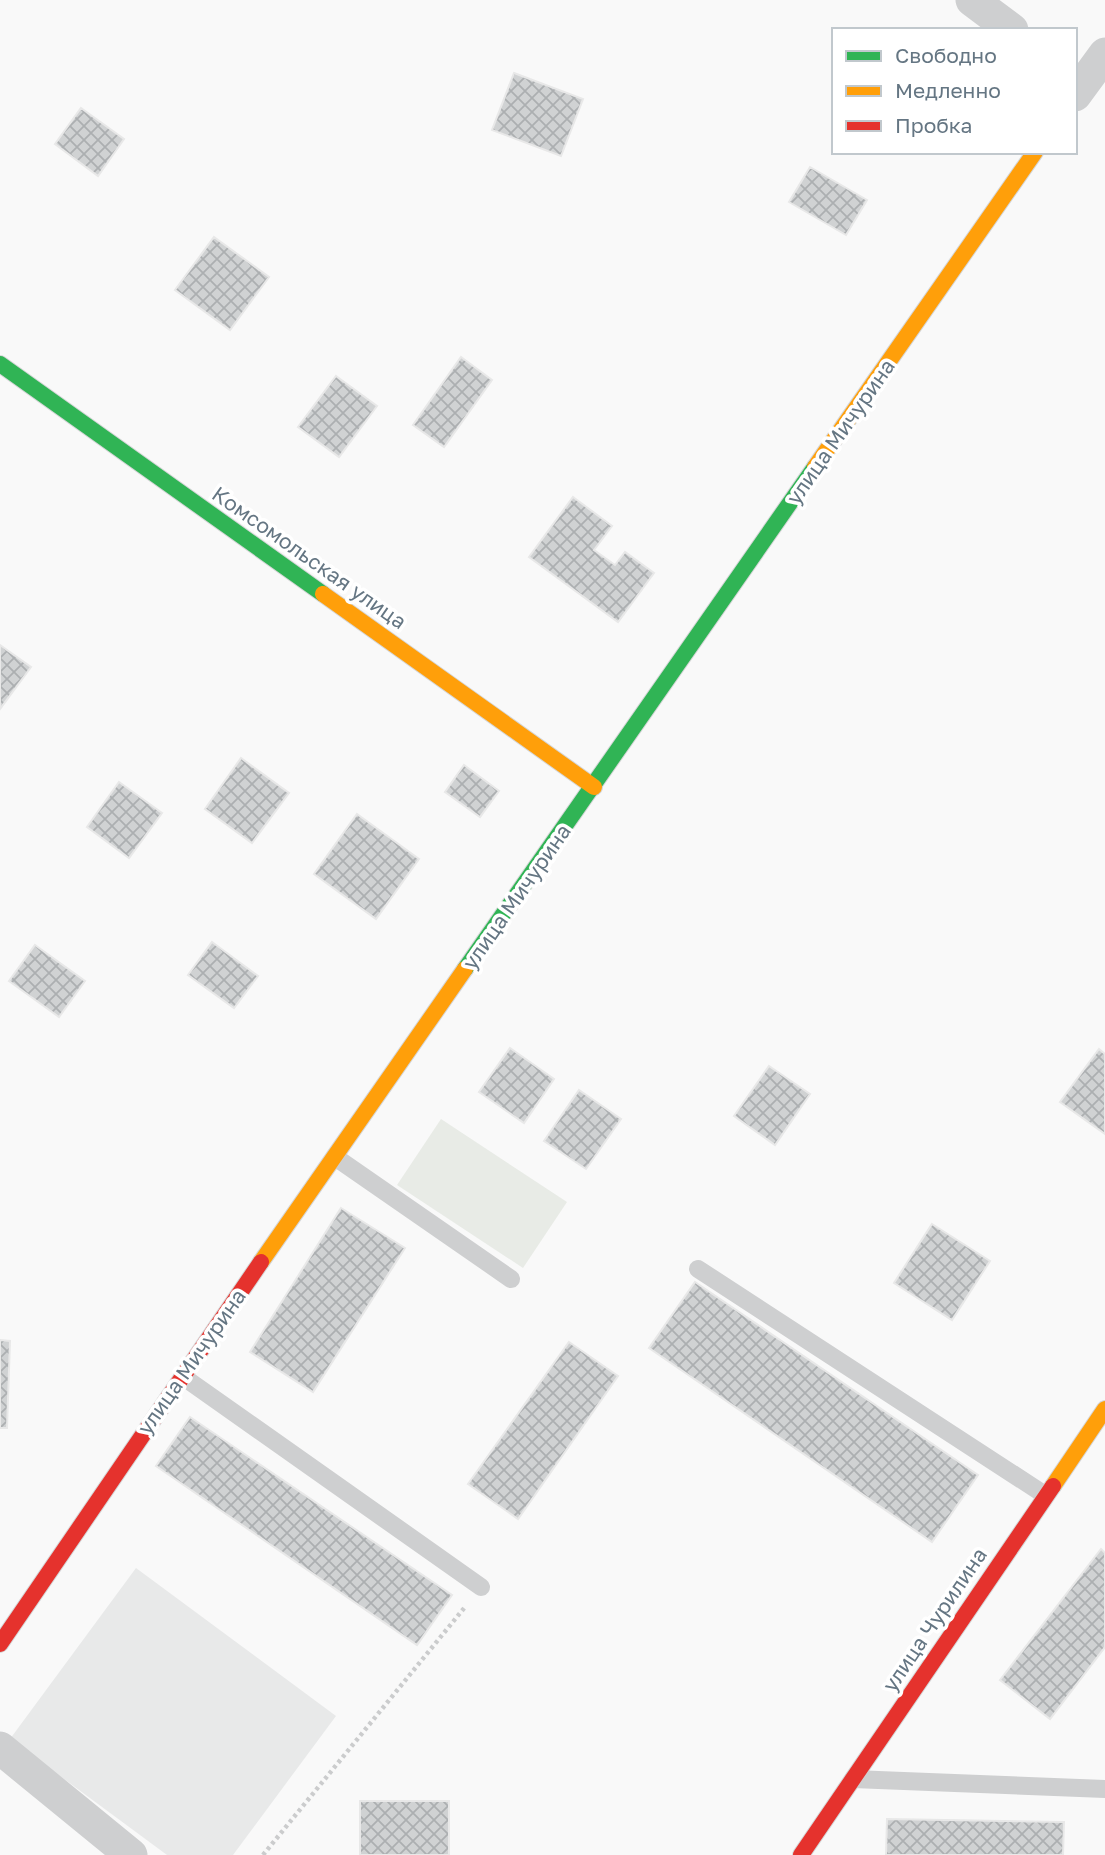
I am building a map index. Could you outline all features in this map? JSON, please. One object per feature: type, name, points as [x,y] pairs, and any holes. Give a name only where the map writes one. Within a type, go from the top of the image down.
[{"type":"street","points":[[972,0],[1009,28]]},
{"type":"street","points":[[1077,92],[1105,54]]},
{"type":"street","name":"улица Мичурина","points":[[0,1644],[182,1376],[1034,154]]},
{"type":"street","name":"Комсомольская улица","points":[[0,364],[594,787]]},
{"type":"street","name":"улица Чурилина","points":[[801,1855],[1105,1409]]},
{"type":"street","points":[[0,1748],[131,1855]]},
{"type":"lane","points":[[335,1157],[511,1279]]},
{"type":"lane","points":[[698,1269],[1045,1495]]},
{"type":"lane","points":[[182,1376],[481,1587]]},
{"type":"lane","points":[[852,1779],[1105,1789]]},
{"type":"path","points":[[263,1855],[481,1587]]},
{"type":"shaded area","points":[[441,1119],[567,1202],[523,1268],[397,1185]]},
{"type":"shaded area","points":[[136,1568],[336,1716],[233,1855],[167,1855],[10,1739]]},
{"type":"building","points":[[514,73],[583,99],[561,156],[492,130]]},
{"type":"building","points":[[81,108],[124,139],[98,176],[55,144]]},
{"type":"building","points":[[810,167],[867,200],[846,235],[789,202]]},
{"type":"building","points":[[214,237],[269,277],[230,330],[175,290]]},
{"type":"building","points":[[461,357],[492,380],[444,447],[413,425]]},
{"type":"building","points":[[336,376],[377,406],[339,457],[298,427]]},
{"type":"building","points":[[573,497],[612,526],[594,550],[615,565],[625,552],[654,573],[618,622],[529,557]]},
{"type":"building","points":[[0,645],[31,667],[0,709]]},
{"type":"building","points":[[241,758],[289,793],[252,843],[205,809]]},
{"type":"building","points":[[464,765],[499,791],[480,817],[445,792]]},
{"type":"building","points":[[119,782],[162,813],[129,858],[87,827]]},
{"type":"building","points":[[357,814],[419,859],[376,919],[314,874]]},
{"type":"building","points":[[212,942],[258,976],[234,1008],[188,975]]},
{"type":"building","points":[[35,945],[85,981],[59,1017],[9,981]]},
{"type":"building","points":[[510,1048],[554,1079],[524,1123],[479,1092]]},
{"type":"building","points":[[1099,1049],[1105,1054],[1105,1134],[1060,1102]]},
{"type":"building","points":[[769,1066],[810,1094],[775,1145],[734,1116]]},
{"type":"building","points":[[579,1090],[621,1119],[586,1169],[544,1141]]},
{"type":"building","points":[[341,1208],[405,1248],[313,1392],[250,1352]]},
{"type":"building","points":[[932,1224],[990,1261],[952,1320],[894,1283]]},
{"type":"building","points":[[695,1282],[978,1475],[932,1542],[649,1348]]},
{"type":"building","points":[[0,1340],[10,1341],[7,1428],[0,1428]]},
{"type":"building","points":[[569,1342],[618,1376],[518,1519],[468,1484]]},
{"type":"building","points":[[190,1417],[452,1595],[417,1645],[156,1466]]},
{"type":"building","points":[[1101,1549],[1105,1553],[1105,1647],[1050,1719],[1000,1680]]},
{"type":"building","points":[[360,1801],[449,1801],[449,1855],[360,1855]]},
{"type":"building","points":[[887,1819],[1064,1822],[1063,1855],[886,1855]]},
{"type":"traffic: fast","points":[[0,364],[323,594]]},
{"type":"traffic: fast","points":[[465,969],[815,467]]},
{"type":"traffic: slow","points":[[815,467],[1034,154]]},
{"type":"traffic: slow","points":[[323,594],[594,787]]},
{"type":"traffic: slow","points":[[261,1262],[465,969]]},
{"type":"traffic: slow","points":[[1053,1486],[1105,1409]]},
{"type":"traffic: jam","points":[[0,1644],[261,1262]]},
{"type":"traffic: jam","points":[[801,1855],[1053,1486]]}]
